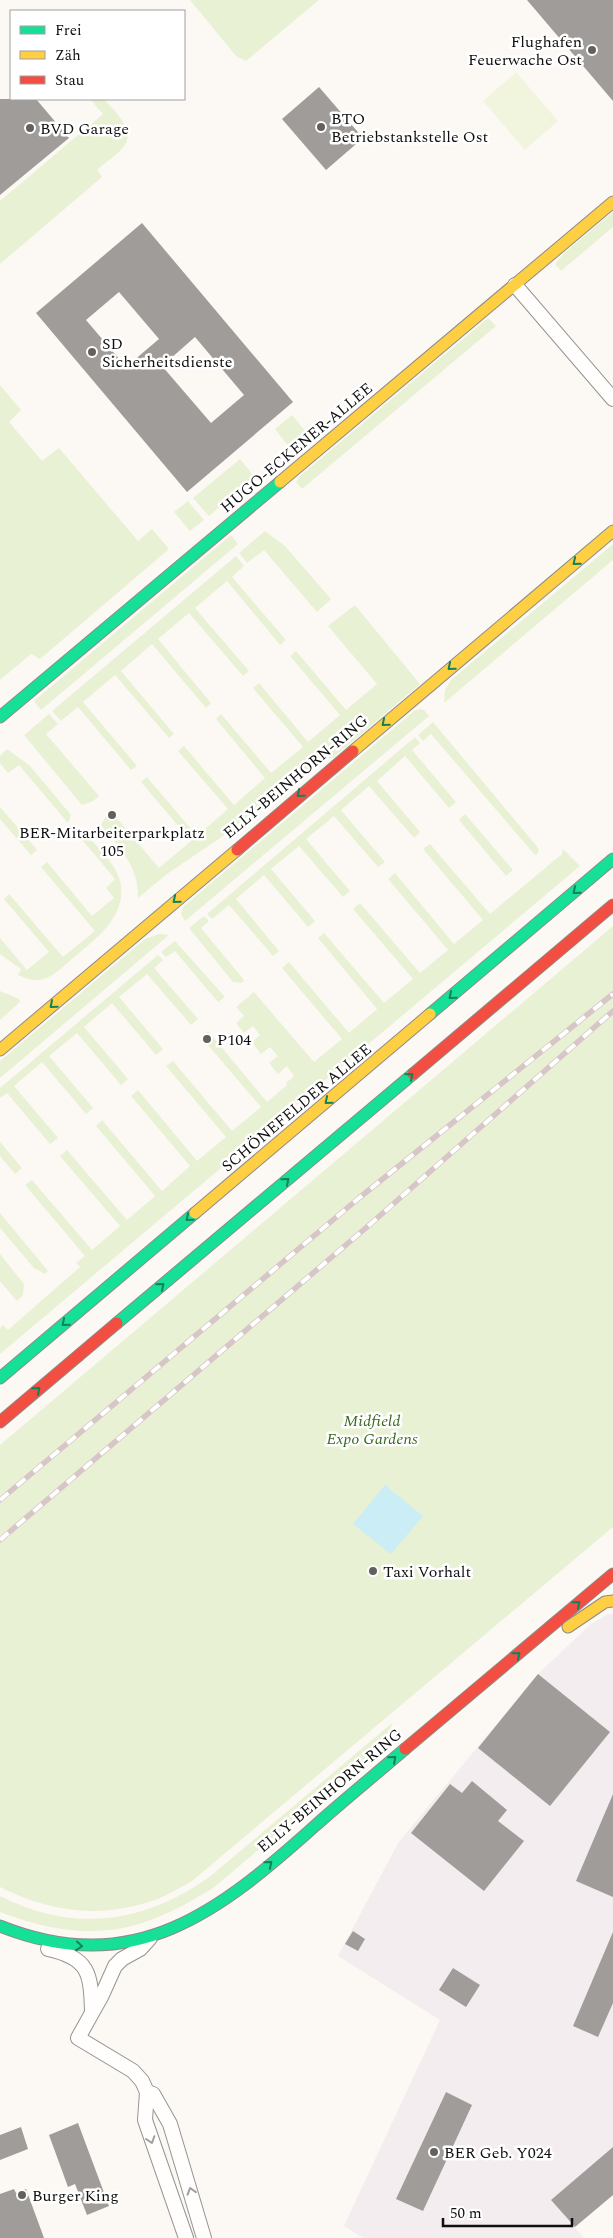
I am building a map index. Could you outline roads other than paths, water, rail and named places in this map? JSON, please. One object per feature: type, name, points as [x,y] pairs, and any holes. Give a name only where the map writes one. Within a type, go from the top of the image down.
[{"type":"main road","name":"HUGO-ECKENER-ALLEE","points":[[0,717],[613,202]]},
{"type":"main road","name":"ELLY-BEINHORN-RING","points":[[0,1050],[613,531]]},
{"type":"main road","name":"SCHÖNEFELDER ALLEE","points":[[0,1378],[613,859]]},
{"type":"main road","points":[[0,1422],[613,904]]},
{"type":"main road","name":"ELLY-BEINHORN-RING","points":[[0,1926],[31,1938],[87,1946],[150,1938],[184,1925],[231,1895],[613,1574]]},
{"type":"main road","points":[[541,1635],[558,1633],[605,1602],[613,1601]]},
{"type":"street","points":[[515,285],[613,399]]},
{"type":"street","name":"ELLY-BEINHORN-RING","points":[[31,1938],[42,1948],[72,1956],[81,1962],[90,1979],[92,2014]]},
{"type":"street","points":[[150,1938],[140,1949],[122,1959],[115,1966],[78,2038],[133,2071],[147,2092],[145,2120],[186,2238]]},
{"type":"street","points":[[147,2092],[153,2094],[170,2124],[204,2238]]},
{"type":"water","points":[[385,1485],[423,1516],[391,1554],[353,1524]]},
{"type":"railway","points":[[0,1500],[359,1198],[613,994]]},
{"type":"railway","points":[[0,1540],[367,1227],[613,1011]]},
{"type":"place","name":"Flughafen Feuerwache Ost","points":[[592,50]]},
{"type":"place","name":"BTO Betriebstankstelle Ost","points":[[321,127]]},
{"type":"place","name":"BVD Garage","points":[[30,128]]},
{"type":"place","name":"SD Sicherheitsdienste","points":[[92,352]]},
{"type":"place","name":"BER-Mitarbeiterparkplatz 105","points":[[112,815]]},
{"type":"place","name":"P104","points":[[207,1039]]},
{"type":"place","name":"Taxi Vorhalt","points":[[373,1571]]},
{"type":"place","name":"BER Geb. Y024","points":[[434,2152]]},
{"type":"place","name":"Burger King","points":[[22,2195]]},
{"type":"park label","name":"Midfield Expo Gardens","points":[[372,1429]]}]
